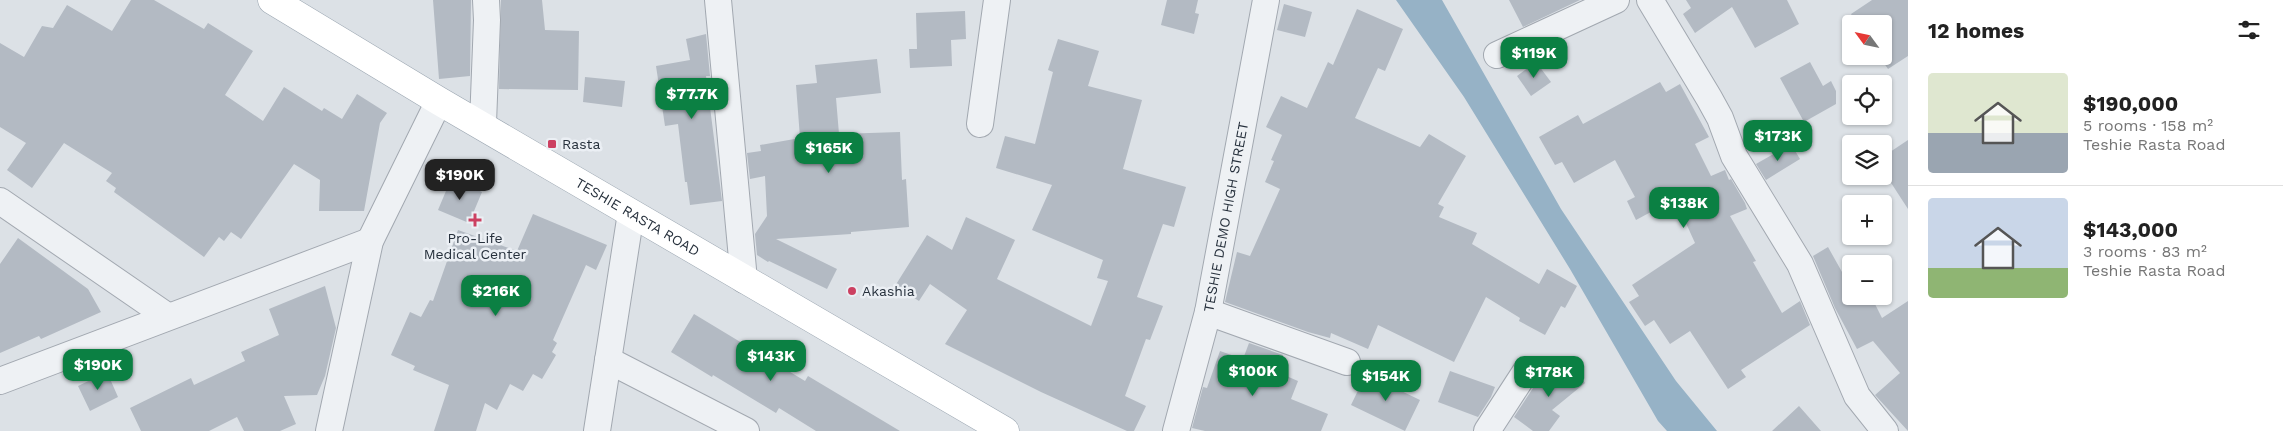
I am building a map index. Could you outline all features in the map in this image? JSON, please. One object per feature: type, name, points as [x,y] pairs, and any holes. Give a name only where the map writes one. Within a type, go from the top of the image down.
[{"type":"main road","name":"TESHIE RASTA ROAD","points":[[275,1],[439,101],[1005,431]]},
{"type":"street","points":[[477,123],[482,123],[487,20],[486,0]]},
{"type":"street","points":[[718,0],[744,280]]},
{"type":"street","points":[[980,124],[997,0]]},
{"type":"street","name":"TESHIE DEMO HIGH STREET","points":[[1176,431],[1208,312],[1266,0]]},
{"type":"street","points":[[1497,55],[1616,0]]},
{"type":"street","points":[[1650,0],[1720,118],[1734,156],[1800,264],[1857,396],[1885,431]]},
{"type":"street","points":[[329,431],[370,241],[439,101]]},
{"type":"street","points":[[0,201],[166,316]]},
{"type":"street","points":[[597,431],[631,213]]},
{"type":"street","points":[[0,380],[166,316],[370,241]]},
{"type":"street","points":[[1208,312],[1347,362]]},
{"type":"street","points":[[608,360],[746,431]]},
{"type":"street","points":[[1487,431],[1526,371]]},
{"type":"water","points":[[1396,0],[1442,0],[1561,209],[1676,381],[1717,431],[1667,431],[1658,421],[1570,269],[1464,97]]},
{"type":"building","points":[[131,0],[154,0],[204,29],[208,23],[253,51],[225,95],[263,121],[284,87],[322,111],[324,108],[342,119],[357,94],[387,113],[380,123],[364,211],[319,211],[320,180],[294,164],[241,239],[231,232],[224,241],[219,237],[204,257],[114,192],[116,188],[106,181],[112,173],[64,143],[32,188],[7,170],[26,143],[0,127],[0,43],[24,57],[42,26],[53,28],[67,5],[112,31]]},
{"type":"building","points":[[433,0],[471,0],[470,76],[439,79]]},
{"type":"building","points":[[501,0],[542,0],[545,30],[579,31],[578,90],[499,89]]},
{"type":"building","points":[[1167,0],[1198,0],[1195,13],[1199,14],[1194,34],[1161,25]]},
{"type":"building","points":[[1509,0],[1580,0],[1523,27]]},
{"type":"building","points":[[1686,0],[1787,0],[1799,24],[1755,48],[1732,7],[1695,33],[1683,14],[1691,8]]},
{"type":"building","points":[[1872,0],[1908,0],[1908,56],[1888,69],[1885,65],[1892,65],[1892,15],[1851,14]]},
{"type":"building","points":[[1284,4],[1312,12],[1305,37],[1277,30]]},
{"type":"building","points":[[1357,9],[1403,29],[1385,71],[1378,68],[1355,118],[1420,147],[1429,134],[1466,156],[1438,204],[1444,207],[1439,217],[1477,233],[1472,244],[1539,284],[1547,269],[1577,286],[1565,308],[1561,306],[1545,335],[1519,321],[1520,318],[1486,297],[1454,362],[1378,325],[1368,349],[1331,333],[1330,338],[1308,332],[1225,302],[1237,252],[1250,256],[1280,189],[1265,182],[1274,161],[1271,160],[1282,135],[1266,127],[1281,96],[1307,108],[1328,62],[1333,65]]},
{"type":"building","points":[[965,11],[966,39],[951,40],[952,66],[910,68],[909,49],[917,49],[916,13]]},
{"type":"building","points":[[706,34],[710,76],[706,76],[722,201],[690,205],[687,182],[685,182],[678,124],[665,126],[656,66],[690,60],[686,39]]},
{"type":"building","points":[[1058,39],[1099,51],[1088,86],[1142,100],[1123,169],[1186,187],[1174,227],[1163,224],[1137,297],[1163,306],[1150,340],[1146,339],[1125,396],[1146,406],[1134,431],[1127,431],[1041,392],[945,344],[967,310],[930,284],[919,301],[895,286],[927,235],[952,250],[966,217],[1015,240],[997,279],[1091,326],[1108,281],[1097,278],[1103,260],[1032,230],[1052,185],[996,168],[1005,136],[1035,144],[1053,72],[1048,70]]},
{"type":"building","points":[[877,59],[881,93],[836,98],[839,134],[900,132],[902,180],[906,179],[909,227],[851,232],[851,234],[776,239],[837,269],[827,289],[757,255],[755,234],[767,216],[765,176],[750,179],[747,153],[761,151],[760,145],[800,138],[796,85],[817,83],[815,65]]},
{"type":"building","points":[[1536,62],[1551,82],[1531,96],[1517,76]]},
{"type":"building","points":[[1810,62],[1823,86],[1831,81],[1836,91],[1836,104],[1804,122],[1780,78]]},
{"type":"building","points":[[585,77],[625,81],[622,107],[583,102]]},
{"type":"building","points":[[1660,82],[1666,92],[1680,84],[1709,137],[1695,144],[1711,176],[1725,170],[1729,180],[1731,179],[1745,203],[1747,209],[1730,216],[1756,261],[1753,262],[1782,313],[1800,301],[1810,325],[1741,370],[1746,377],[1728,389],[1690,331],[1670,344],[1654,320],[1645,326],[1629,302],[1639,296],[1632,285],[1695,243],[1675,199],[1636,220],[1627,201],[1635,197],[1615,160],[1574,183],[1562,162],[1555,165],[1539,137],[1578,115],[1583,124]]},
{"type":"building","points":[[1908,140],[1908,209],[1892,184],[1892,151]]},
{"type":"building","points":[[1791,144],[1800,159],[1766,180],[1756,164]]},
{"type":"building","points":[[451,179],[482,192],[469,223],[438,210]]},
{"type":"building","points":[[533,214],[607,245],[596,270],[586,265],[553,340],[557,343],[552,352],[556,355],[542,379],[533,374],[523,391],[510,384],[497,410],[485,403],[476,431],[434,431],[449,385],[413,370],[415,366],[391,355],[410,312],[421,317],[430,300],[433,301],[458,230],[517,251]]},
{"type":"building","points":[[18,238],[88,289],[101,312],[41,339],[39,336],[0,353],[0,264]]},
{"type":"building","points":[[1828,247],[1842,272],[1842,305],[1876,305],[1882,318],[1908,301],[1908,431],[1875,395],[1900,373],[1873,341],[1857,349],[1835,308],[1813,256]]},
{"type":"building","points":[[325,286],[336,328],[325,376],[317,395],[284,396],[296,424],[280,431],[244,431],[237,417],[209,431],[141,431],[130,408],[191,378],[194,385],[245,361],[241,352],[279,335],[269,309]]},
{"type":"building","points":[[694,314],[805,381],[808,376],[900,431],[816,431],[779,408],[776,413],[713,375],[712,377],[671,352]]},
{"type":"building","points":[[1249,343],[1283,355],[1277,372],[1298,381],[1291,399],[1328,414],[1321,431],[1205,431],[1192,428],[1203,387],[1207,388],[1220,351],[1243,359]]},
{"type":"building","points":[[1565,359],[1585,383],[1552,410],[1560,416],[1549,431],[1533,431],[1514,417],[1537,382]]},
{"type":"building","points":[[1450,371],[1495,387],[1478,417],[1438,402]]},
{"type":"building","points":[[107,372],[118,397],[90,411],[78,386]]},
{"type":"building","points":[[1366,374],[1420,400],[1405,431],[1351,405]]},
{"type":"building","points":[[1799,406],[1821,431],[1772,431]]},
{"type":"place","name":"Rasta","points":[[552,144]]},
{"type":"place","name":"Pro-Life Medical Center","points":[[475,220]]},
{"type":"place","name":"Akashia","points":[[852,291]]}]
